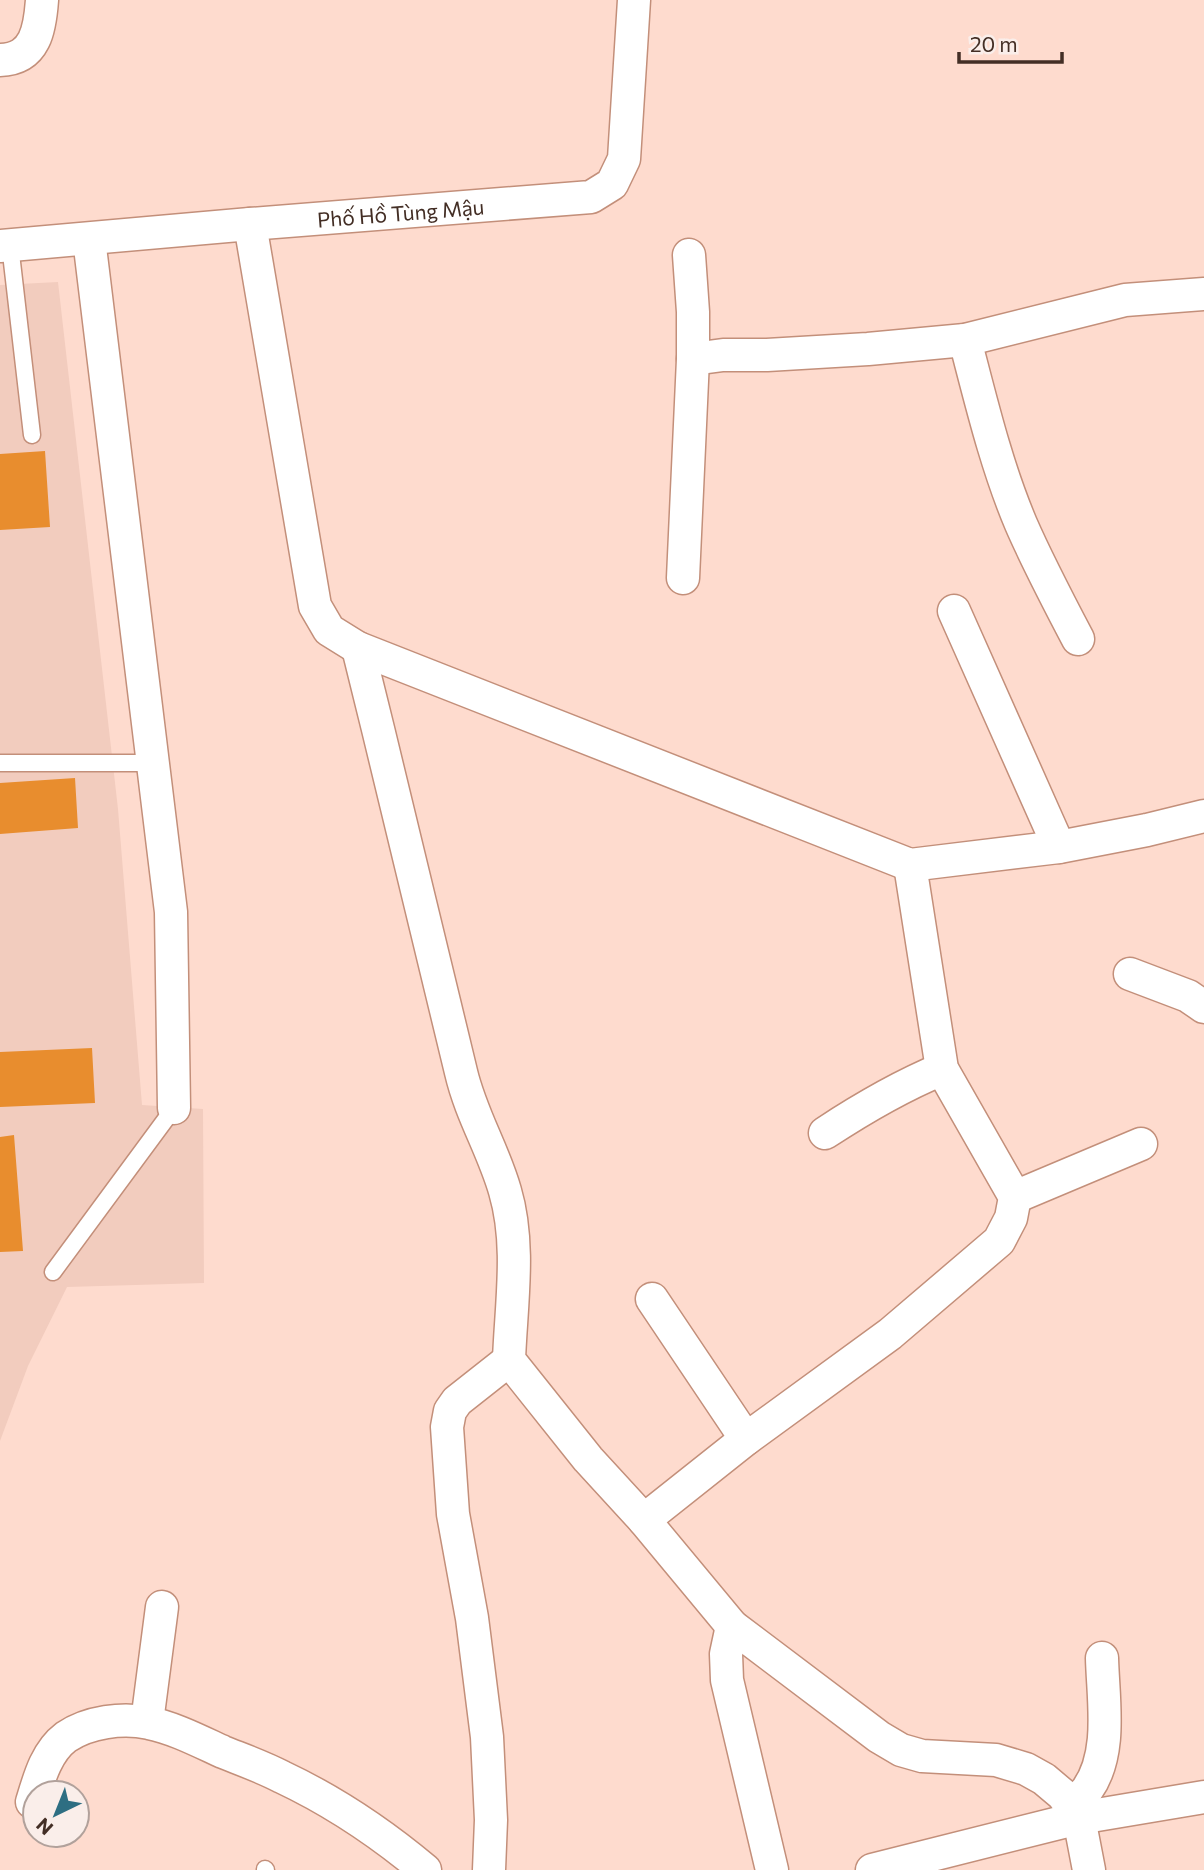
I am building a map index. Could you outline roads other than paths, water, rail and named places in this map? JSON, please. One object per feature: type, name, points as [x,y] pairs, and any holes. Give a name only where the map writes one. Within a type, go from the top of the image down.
[{"type":"street","points":[[0,60],[21,54],[33,43],[40,25],[42,0]]},
{"type":"street","name":"Phố Hồ Tùng Mậu","points":[[5,246],[250,223],[591,197],[612,184],[624,159],[634,0]]},
{"type":"street","points":[[250,223],[315,606],[329,629],[358,648],[909,865],[1059,847],[1204,816]]},
{"type":"street","points":[[89,239],[171,912],[174,1108]]},
{"type":"street","points":[[683,578],[693,359],[689,256]]},
{"type":"street","points":[[693,359],[723,355],[868,349],[965,340],[1125,300],[1204,294]]},
{"type":"street","points":[[965,340],[982,406],[1020,522],[1078,639]]},
{"type":"street","points":[[954,611],[1059,847]]},
{"type":"street","points":[[358,648],[442,985],[464,1087],[505,1189],[513,1232],[514,1256],[509,1360],[588,1460],[644,1520],[732,1626],[901,1751],[922,1756],[996,1760],[1026,1769],[1044,1779],[1063,1795],[1074,1811],[1089,1870]]},
{"type":"street","points":[[644,1520],[746,1439],[890,1334],[999,1241],[1011,1218],[1015,1197],[943,1069],[909,865]]},
{"type":"street","points":[[1130,974],[1188,996],[1204,1007]]},
{"type":"street","points":[[825,1133],[910,1083],[943,1069]]},
{"type":"street","points":[[1015,1197],[1141,1144]]},
{"type":"street","points":[[652,1299],[746,1439]]},
{"type":"street","points":[[489,1870],[491,1820],[487,1737],[472,1618],[453,1514],[447,1427],[450,1411],[457,1401],[509,1360]]},
{"type":"street","points":[[148,1722],[162,1607]]},
{"type":"street","points":[[732,1626],[726,1654],[727,1680],[772,1870]]},
{"type":"street","points":[[1074,1811],[1094,1778],[1103,1747],[1102,1658]]},
{"type":"street","points":[[38,1779],[48,1758],[65,1738],[87,1727],[115,1720],[148,1722],[280,1776],[315,1794],[362,1823],[425,1870]]},
{"type":"street","points":[[872,1870],[1074,1811],[1204,1797]]},
{"type":"lane","points":[[5,246],[32,435]]},
{"type":"lane","points":[[0,763],[152,763]]},
{"type":"lane","points":[[53,1272],[174,1108]]}]
